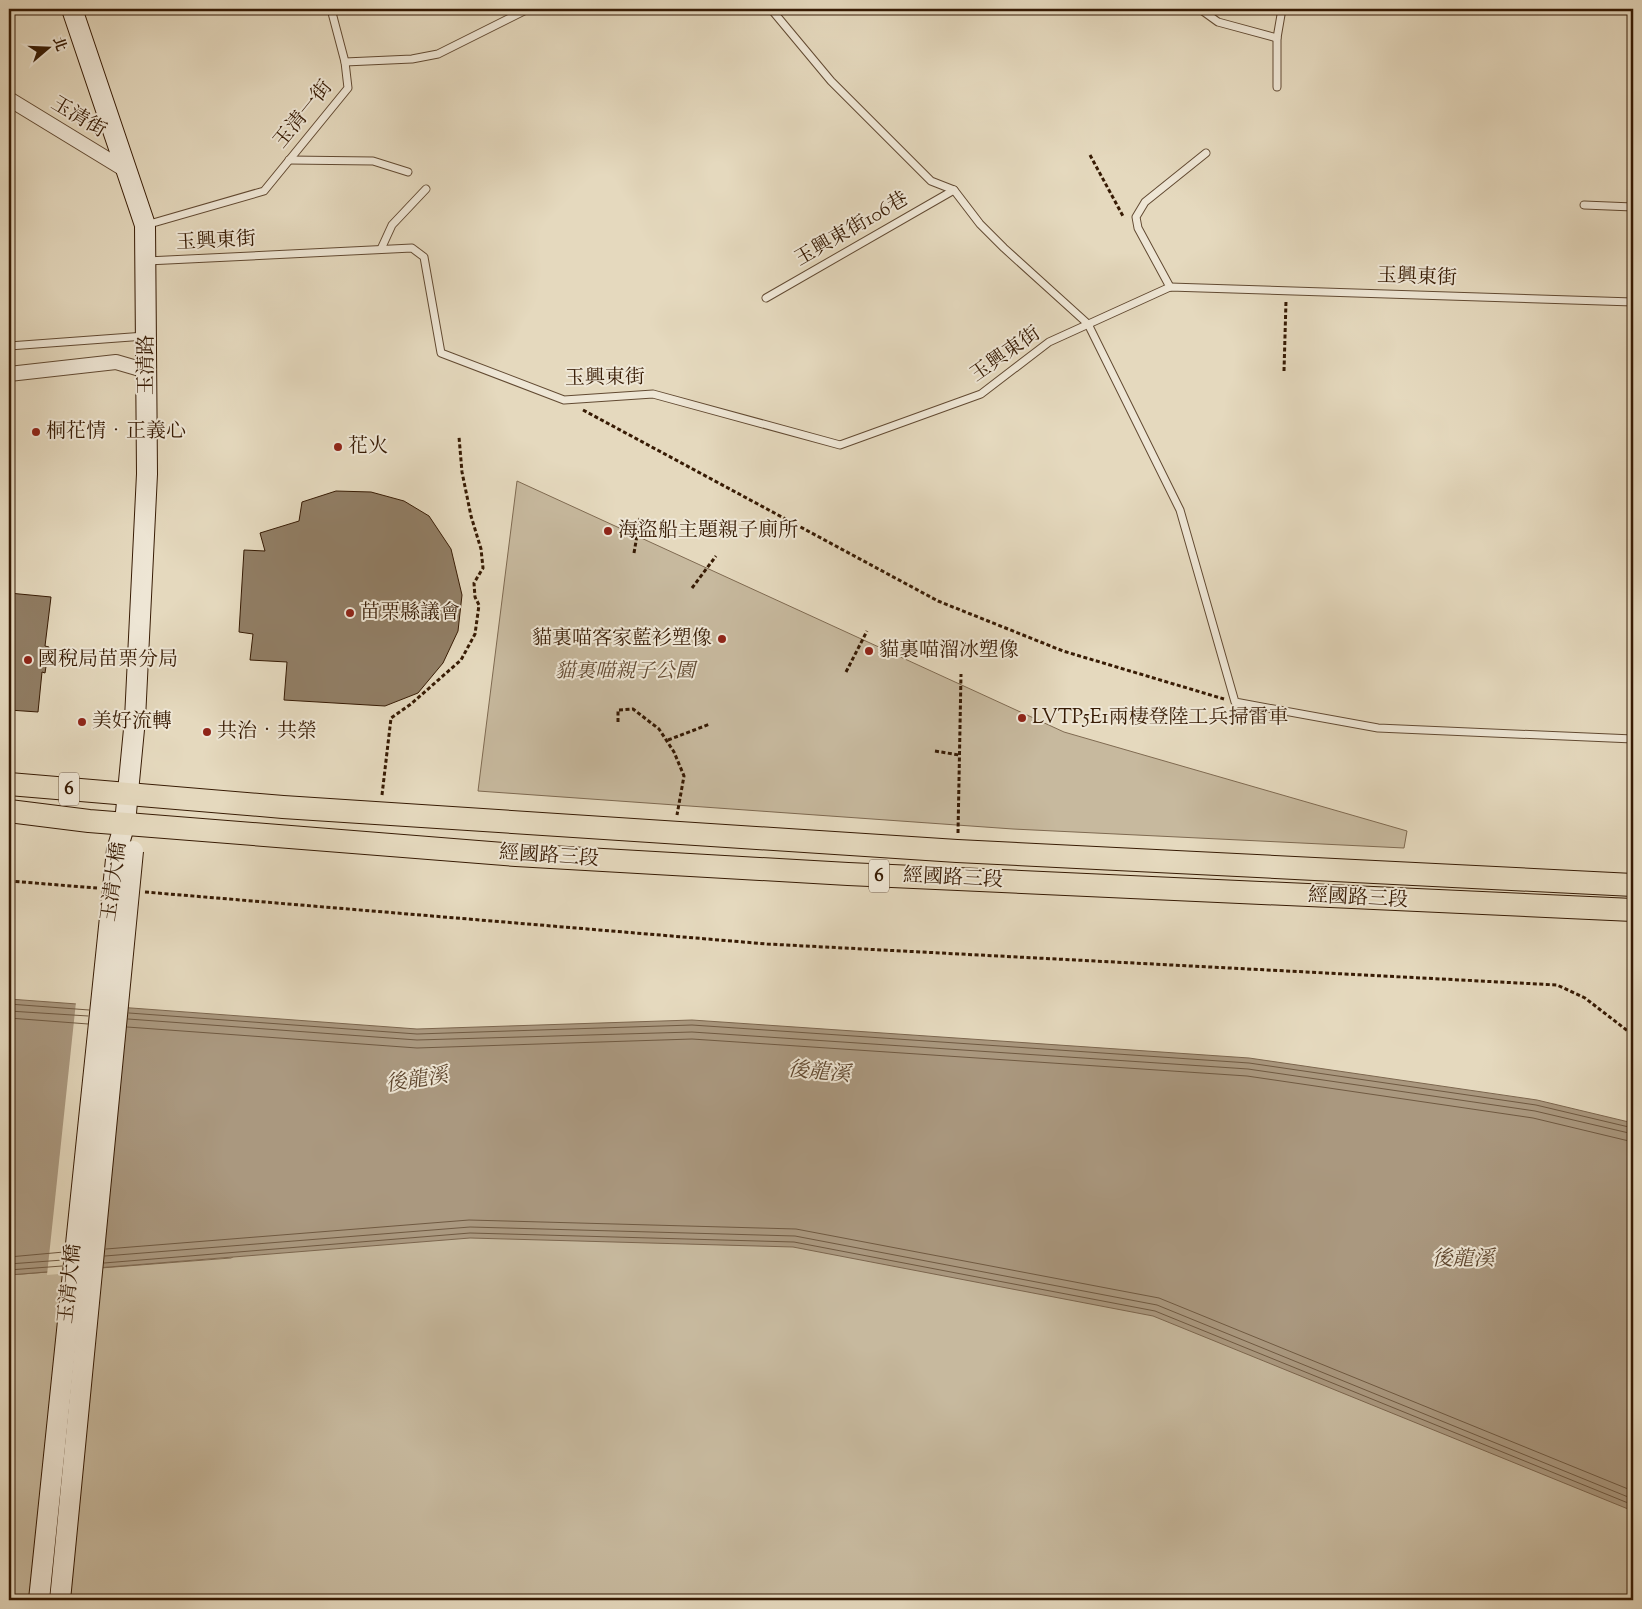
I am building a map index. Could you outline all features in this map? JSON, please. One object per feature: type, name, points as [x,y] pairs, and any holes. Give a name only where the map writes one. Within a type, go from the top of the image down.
[{"type":"main road","name":"6","points":[[9,784],[128,794]]},
{"type":"main road","name":"經國路三段","points":[[128,794],[283,807],[957,851],[1633,885]]},
{"type":"main road","name":"6","points":[[9,811],[125,823]]},
{"type":"main road","name":"經國路三段","points":[[125,823],[516,855],[819,873],[1633,910]]},
{"type":"street","name":"玉清路","points":[[72,9],[145,225],[147,262],[147,474],[135,719],[125,823]]},
{"type":"street","name":"玉清街","points":[[9,99],[127,171]]},
{"type":"street","points":[[9,374],[116,362],[147,371]]},
{"type":"street","name":"玉清大橋","points":[[60,1600],[125,850],[125,823]]},
{"type":"street","name":"玉清大橋","points":[[39,1600],[125,850]]},
{"type":"lane","points":[[331,9],[346,62]]},
{"type":"lane","name":"玉清一街","points":[[145,225],[264,191],[348,88],[346,62],[412,59],[438,54],[528,9]]},
{"type":"lane","points":[[771,9],[831,81],[925,175],[932,181],[954,190],[980,224],[1088,324],[1180,510],[1235,702],[1378,728],[1633,739]]},
{"type":"lane","points":[[1200,9],[1218,22],[1277,38]]},
{"type":"lane","points":[[1277,87],[1277,38],[1282,9]]},
{"type":"lane","points":[[1170,287],[1137,224],[1136,217],[1145,202],[1206,153]]},
{"type":"lane","points":[[289,160],[373,161],[408,172]]},
{"type":"lane","points":[[381,250],[392,225],[426,189]]},
{"type":"lane","name":"玉興東街106巷","points":[[766,298],[954,190]]},
{"type":"lane","points":[[1584,205],[1633,207]]},
{"type":"lane","name":"玉興東街","points":[[147,262],[412,248],[424,257],[441,353],[564,400],[654,394],[840,445],[981,394],[1050,342],[1170,287],[1633,302]]},
{"type":"lane","points":[[9,346],[147,336]]},
{"type":"path","points":[[1090,155],[1127,223],[1137,224]]},
{"type":"path","points":[[1284,371],[1286,290]]},
{"type":"path","points":[[564,400],[938,601],[1063,651],[1235,702]]},
{"type":"path","points":[[382,796],[392,718],[412,704],[460,660],[475,634],[478,605],[475,598],[474,583],[483,568],[481,549],[471,516],[462,472],[459,436]]},
{"type":"path","points":[[634,554],[640,518]]},
{"type":"path","points":[[692,588],[716,556]]},
{"type":"path","points":[[846,672],[867,631]]},
{"type":"path","points":[[958,833],[961,674]]},
{"type":"path","points":[[618,722],[618,710],[633,709],[659,729],[668,740],[684,776],[677,816]]},
{"type":"path","points":[[668,740],[710,724]]},
{"type":"path","points":[[935,751],[960,755]]},
{"type":"path","points":[[9,881],[107,889]]},
{"type":"path","points":[[137,892],[767,944],[1557,985],[1585,998],[1633,1035]]},
{"type":"green space","name":"貓裏喵親子公園","points":[[517,481],[1064,732],[1407,831],[1404,848],[1013,829],[478,791]]},
{"type":"green space","points":[[443,1133],[1633,1239],[1633,1600],[9,1600],[9,1275],[231,1258]]},
{"type":"water","name":"後龍溪","points":[[9,999],[417,1029],[692,1020],[1249,1058],[1537,1100],[1633,1123],[1633,1511],[1153,1316],[793,1247],[470,1238],[9,1275]]},
{"type":"pier","points":[[76,1002],[123,1005],[96,1271],[47,1275]]},
{"type":"building","name":"苗栗縣議會","points":[[336,491],[371,492],[404,501],[429,516],[451,549],[462,595],[458,631],[443,663],[418,693],[385,706],[284,700],[287,662],[250,660],[253,634],[239,632],[244,550],[265,551],[260,533],[299,521],[302,502]]},
{"type":"building","name":"國稅局苗栗分局","points":[[9,593],[51,597],[45,646],[49,647],[45,673],[42,672],[38,712],[9,710]]},
{"type":"place","name":"桐花情．正義心","points":[[36,432]]},
{"type":"place","name":"花火","points":[[338,447]]},
{"type":"place","name":"海盜船主題親子廁所","points":[[608,531]]},
{"type":"place","name":"苗栗縣議會","points":[[350,613]]},
{"type":"place","name":"貓裏喵客家藍衫塑像","points":[[722,639]]},
{"type":"place","name":"貓裏喵溜冰塑像","points":[[869,651]]},
{"type":"place","name":"國稅局苗栗分局","points":[[28,660]]},
{"type":"place","name":"LVTP5E1兩棲登陸工兵掃雷車","points":[[1022,718]]},
{"type":"place","name":"美好流轉","points":[[82,722]]},
{"type":"place","name":"共治‧共榮","points":[[207,732]]}]
